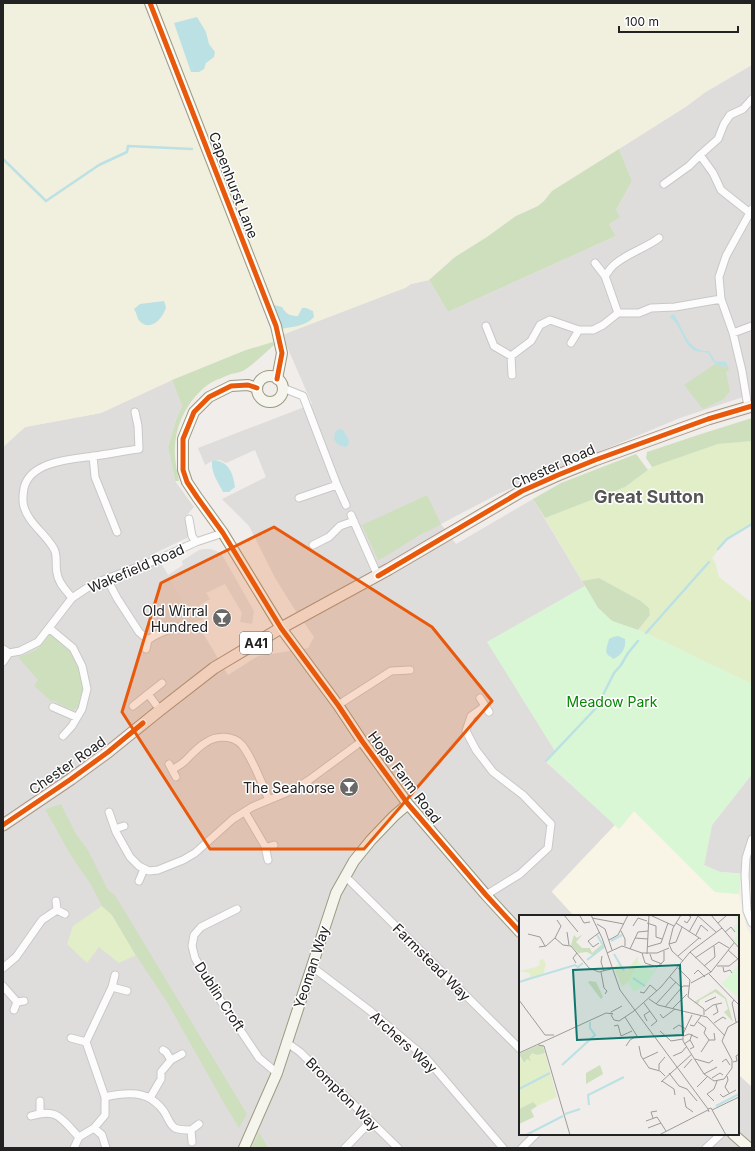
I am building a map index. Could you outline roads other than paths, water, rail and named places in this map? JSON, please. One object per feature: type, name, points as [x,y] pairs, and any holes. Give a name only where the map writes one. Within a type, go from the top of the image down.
[{"type":"main road","name":"Chester Road","points":[[3,825],[108,752],[214,668],[281,628],[378,576],[522,491],[595,460],[708,419],[750,407]]},
{"type":"street","name":"Capenhurst Lane","points":[[150,3],[276,326],[282,353],[277,379]]},
{"type":"street","points":[[664,184],[689,166],[718,139],[724,124],[730,116],[743,109],[752,99]]},
{"type":"street","points":[[700,155],[713,173],[721,190],[751,211],[726,256],[719,277],[721,299],[733,333],[750,407]]},
{"type":"street","points":[[605,276],[615,264],[639,244],[651,244],[659,238]]},
{"type":"street","points":[[595,263],[605,276],[618,313]]},
{"type":"street","points":[[511,356],[531,341],[540,325],[550,320],[579,330],[593,330],[603,325],[618,313],[639,313],[651,308],[675,307],[721,299]]},
{"type":"street","points":[[486,326],[494,346],[511,356]]},
{"type":"street","points":[[733,333],[752,326]]},
{"type":"street","points":[[571,343],[579,330]]},
{"type":"street","points":[[511,356],[512,375]]},
{"type":"street","points":[[269,376],[281,382],[283,392],[280,398],[271,403],[262,400],[259,396],[257,388],[258,383],[269,376]]},
{"type":"street","name":"Hope Farm Road","points":[[257,388],[248,385],[231,386],[209,396],[194,412],[183,439],[183,470],[187,482],[223,533],[281,628],[408,804],[519,931]]},
{"type":"street","points":[[283,388],[303,396],[346,505]]},
{"type":"street","points":[[72,598],[59,582],[56,572],[57,560],[54,549],[28,515],[24,506],[23,495],[25,485],[30,476],[39,468],[51,463],[81,457],[139,449],[138,426],[135,412]]},
{"type":"street","points":[[93,456],[95,477],[117,532]]},
{"type":"street","points":[[299,498],[337,485]]},
{"type":"street","points":[[313,545],[329,537],[340,526],[353,518],[378,576]]},
{"type":"street","points":[[189,519],[192,536],[196,542]]},
{"type":"street","name":"Wakefield Road","points":[[6,651],[20,651],[38,642],[72,598],[93,584],[159,559],[196,542],[223,533]]},
{"type":"street","points":[[106,579],[139,632],[148,640]]},
{"type":"street","points":[[146,649],[148,640],[177,627]]},
{"type":"street","points":[[49,628],[73,648],[82,666],[87,689],[82,709],[72,726],[63,736]]},
{"type":"street","points":[[3,662],[6,651]]},
{"type":"street","points":[[338,705],[391,670],[410,670]]},
{"type":"street","points":[[133,706],[162,684]]},
{"type":"street","points":[[148,694],[160,710]]},
{"type":"street","points":[[480,698],[487,709],[471,716],[466,731],[476,750],[492,772],[523,795],[551,824],[548,848],[520,874],[486,895]]},
{"type":"street","points":[[53,707],[76,717]]},
{"type":"street","points":[[172,770],[184,762],[206,742],[214,738],[223,737],[232,739],[241,744],[246,752],[269,800]]},
{"type":"street","points":[[109,812],[115,829],[130,858],[144,869],[158,870],[183,860],[195,853],[244,812],[258,803],[288,792],[309,780],[362,741]]},
{"type":"street","name":"Yeoman Way","points":[[244,1148],[277,1073],[336,893],[354,861],[371,840],[408,804]]},
{"type":"street","points":[[244,812],[265,848],[268,860]]},
{"type":"street","points":[[115,829],[124,826]]},
{"type":"street","points":[[752,839],[746,858],[745,875],[747,911],[752,923]]},
{"type":"street","points":[[265,848],[274,845]]},
{"type":"street","points":[[140,881],[144,869]]},
{"type":"street","name":"Farmstead Way","points":[[345,876],[519,1048]]},
{"type":"street","points":[[56,901],[57,910]]},
{"type":"street","name":"Dublin Croft","points":[[237,909],[201,927],[194,935],[192,946],[193,952],[202,971],[259,1058],[277,1073]]},
{"type":"street","points":[[57,910],[65,914]]},
{"type":"street","points":[[3,968],[16,957],[42,920],[57,910]]},
{"type":"street","name":"Archers Way","points":[[311,966],[369,1010],[426,1058],[503,1148]]},
{"type":"street","points":[[74,1148],[79,1137],[94,1128],[105,1115],[105,1097],[86,1042],[112,987],[115,975]]},
{"type":"street","points":[[3,986],[20,1001],[14,1010]]},
{"type":"street","points":[[112,987],[127,991]]},
{"type":"street","points":[[71,1038],[86,1042]]},
{"type":"street","name":"Brompton Way","points":[[286,1042],[300,1052],[398,1148]]},
{"type":"street","points":[[163,1050],[171,1060]]},
{"type":"street","points":[[150,1098],[161,1079],[162,1072],[171,1060],[182,1054]]},
{"type":"street","points":[[105,1097],[128,1094],[150,1098],[166,1114],[169,1122],[175,1128],[191,1130],[199,1124]]},
{"type":"street","points":[[40,1102],[40,1113]]},
{"type":"street","points":[[31,1116],[40,1113],[52,1113],[57,1115],[79,1137]]},
{"type":"street","points":[[346,1148],[370,1122]]},
{"type":"street","points":[[94,1128],[102,1135],[106,1148]]},
{"type":"street","points":[[191,1130],[192,1142]]},
{"type":"street","points":[[522,1148],[535,1135]]},
{"type":"street","points":[[706,1148],[720,1135]]},
{"type":"street","points":[[735,1135],[749,1148]]},
{"type":"water","points":[[197,17],[206,32],[209,44],[215,52],[214,57],[206,63],[204,69],[199,72],[191,72],[174,23]]},
{"type":"water","points":[[164,301],[166,307],[164,312],[155,323],[147,325],[138,319],[134,309],[140,304]]},
{"type":"water","points":[[274,305],[282,307],[287,313],[295,316],[298,316],[302,308],[306,308],[313,311],[314,317],[303,324],[280,329]]},
{"type":"water","points":[[673,314],[678,320],[688,340],[695,348],[709,351],[715,361],[726,362],[728,366],[724,367],[715,364],[708,353],[695,351],[691,348],[678,326],[671,318],[670,316]]},
{"type":"water","points":[[339,429],[343,430],[349,440],[348,446],[345,447],[337,444],[334,439],[335,432]]},
{"type":"water","points":[[214,460],[227,466],[233,477],[235,487],[229,492],[223,492],[215,477],[212,465],[212,461]]},
{"type":"water","points":[[618,636],[625,639],[625,646],[621,654],[613,659],[606,652],[609,639]]},
{"type":"waterway","points":[[3,159],[46,201],[99,165],[127,152],[128,146],[192,149]]},
{"type":"waterway","points":[[718,549],[727,539],[752,524]]},
{"type":"waterway","points":[[646,633],[709,562]]},
{"type":"waterway","points":[[546,761],[597,707],[614,673],[638,641]]},
{"type":"place","name":"Old Wirral Hundred","points":[[222,618]]},
{"type":"place","name":"The Seahorse","points":[[349,787]]},
{"type":"district","name":"Great Sutton","points":[[649,496]]},
{"type":"park label","name":"Meadow Park","points":[[612,701]]}]
